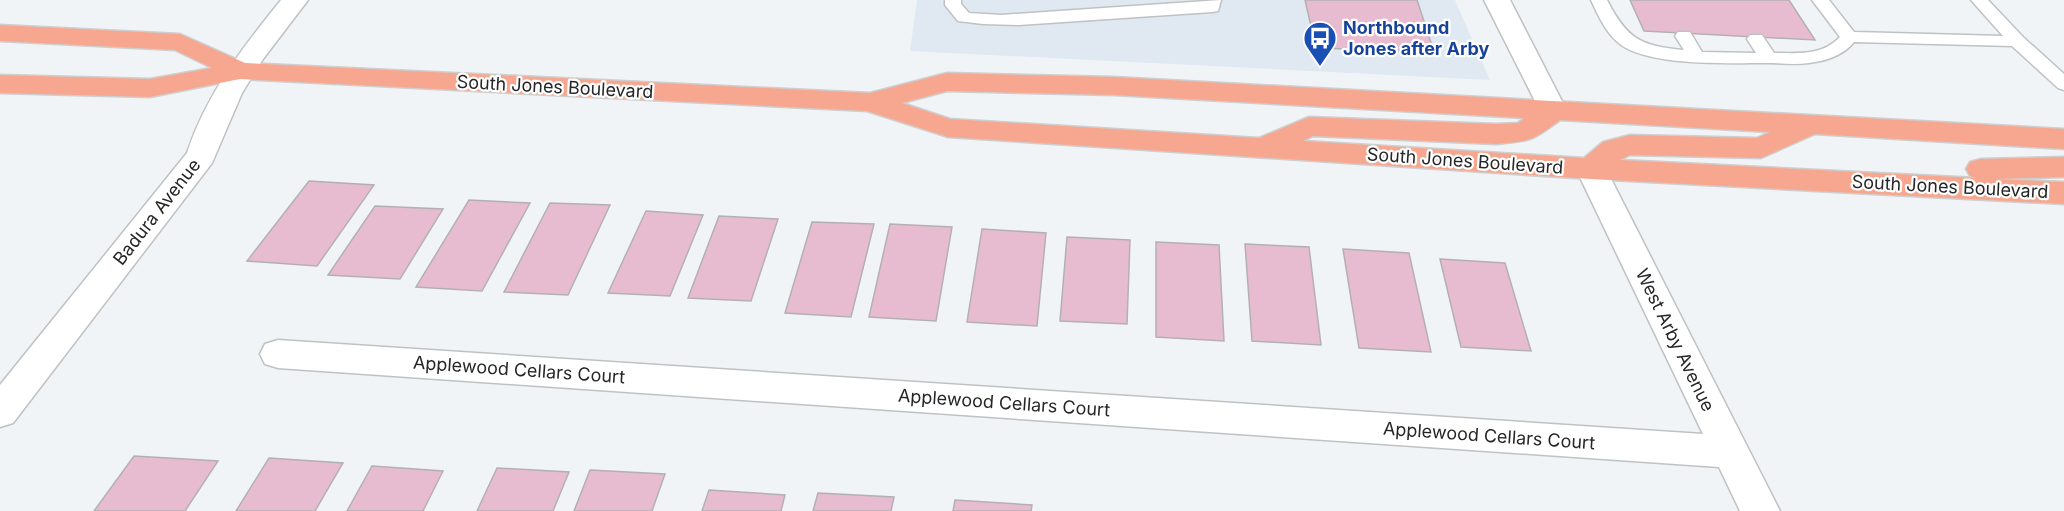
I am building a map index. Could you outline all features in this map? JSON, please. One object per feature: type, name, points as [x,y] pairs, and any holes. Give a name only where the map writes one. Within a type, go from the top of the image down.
[{"type":"main road","name":"South Jones Boulevard","points":[[0,33],[180,42],[240,71]]},
{"type":"main road","name":"South Jones Boulevard","points":[[0,84],[150,88],[240,71],[870,102],[948,128],[1591,169],[2064,193]]},
{"type":"main road","name":"South Jones Boulevard","points":[[870,102],[947,82],[1114,86],[2064,139]]},
{"type":"main road","points":[[1263,148],[1309,126],[1496,134],[1525,132],[1553,111]]},
{"type":"main road","points":[[1591,169],[1614,149],[1630,145],[1761,148],[1808,126]]},
{"type":"main road","points":[[1882,184],[1930,169],[2064,167]]},
{"type":"street","name":"Badura Avenue","points":[[0,412],[201,156],[205,140],[240,71],[296,0]]},
{"type":"street","points":[[1497,0],[1553,111]]},
{"type":"street","name":"West Arby Avenue","points":[[1591,169],[1760,511]]},
{"type":"street","name":"Applewood Cellars Court","points":[[278,354],[1730,452]]},
{"type":"lane","points":[[953,0],[953,5],[964,17],[989,21],[1037,21],[1109,13],[1212,7],[1213,0]]},
{"type":"lane","points":[[1599,0],[1614,29],[1635,46],[1674,54],[1809,58],[1842,48],[1849,37]]},
{"type":"lane","points":[[1820,0],[1849,37]]},
{"type":"lane","points":[[1979,0],[2017,41],[2064,84]]},
{"type":"lane","points":[[1684,36],[1695,55]]},
{"type":"lane","points":[[1849,37],[2017,41]]},
{"type":"lane","points":[[1756,39],[1768,57]]},
{"type":"shaded area","points":[[917,0],[1455,0],[1490,80],[910,51]]},
{"type":"building","points":[[1305,0],[1417,0],[1434,52],[1316,48]]},
{"type":"building","points":[[1630,0],[1789,0],[1815,40],[1644,31]]},
{"type":"building","points":[[309,181],[374,185],[317,266],[247,261]]},
{"type":"building","points":[[469,200],[530,203],[482,291],[416,287]]},
{"type":"building","points":[[550,203],[610,205],[568,295],[504,292]]},
{"type":"building","points":[[375,206],[443,209],[400,279],[328,275]]},
{"type":"building","points":[[646,211],[703,215],[670,296],[608,293]]},
{"type":"building","points":[[719,216],[778,219],[751,301],[688,298]]},
{"type":"building","points":[[812,222],[874,224],[851,317],[785,313]]},
{"type":"building","points":[[890,224],[952,227],[936,321],[869,317]]},
{"type":"building","points":[[982,229],[1046,233],[1037,326],[967,322]]},
{"type":"building","points":[[1067,237],[1130,240],[1127,324],[1060,321]]},
{"type":"building","points":[[1156,242],[1219,245],[1224,341],[1156,337]]},
{"type":"building","points":[[1245,244],[1309,247],[1321,345],[1252,341]]},
{"type":"building","points":[[1343,249],[1409,253],[1431,352],[1359,348]]},
{"type":"building","points":[[1440,259],[1505,263],[1531,351],[1461,347]]},
{"type":"building","points":[[134,456],[218,461],[185,511],[94,511]]},
{"type":"building","points":[[269,458],[343,463],[315,511],[236,511]]},
{"type":"building","points":[[372,466],[443,471],[423,511],[347,511]]},
{"type":"building","points":[[497,468],[569,472],[553,511],[477,511]]},
{"type":"building","points":[[590,470],[665,474],[652,511],[574,511]]},
{"type":"building","points":[[709,490],[785,495],[781,511],[702,511]]},
{"type":"building","points":[[818,493],[894,497],[891,511],[813,511]]},
{"type":"building","points":[[955,500],[1032,505],[1031,511],[953,511]]},
{"type":"place","name":"Northbound Jones after Arby","points":[[1320,67]]}]
